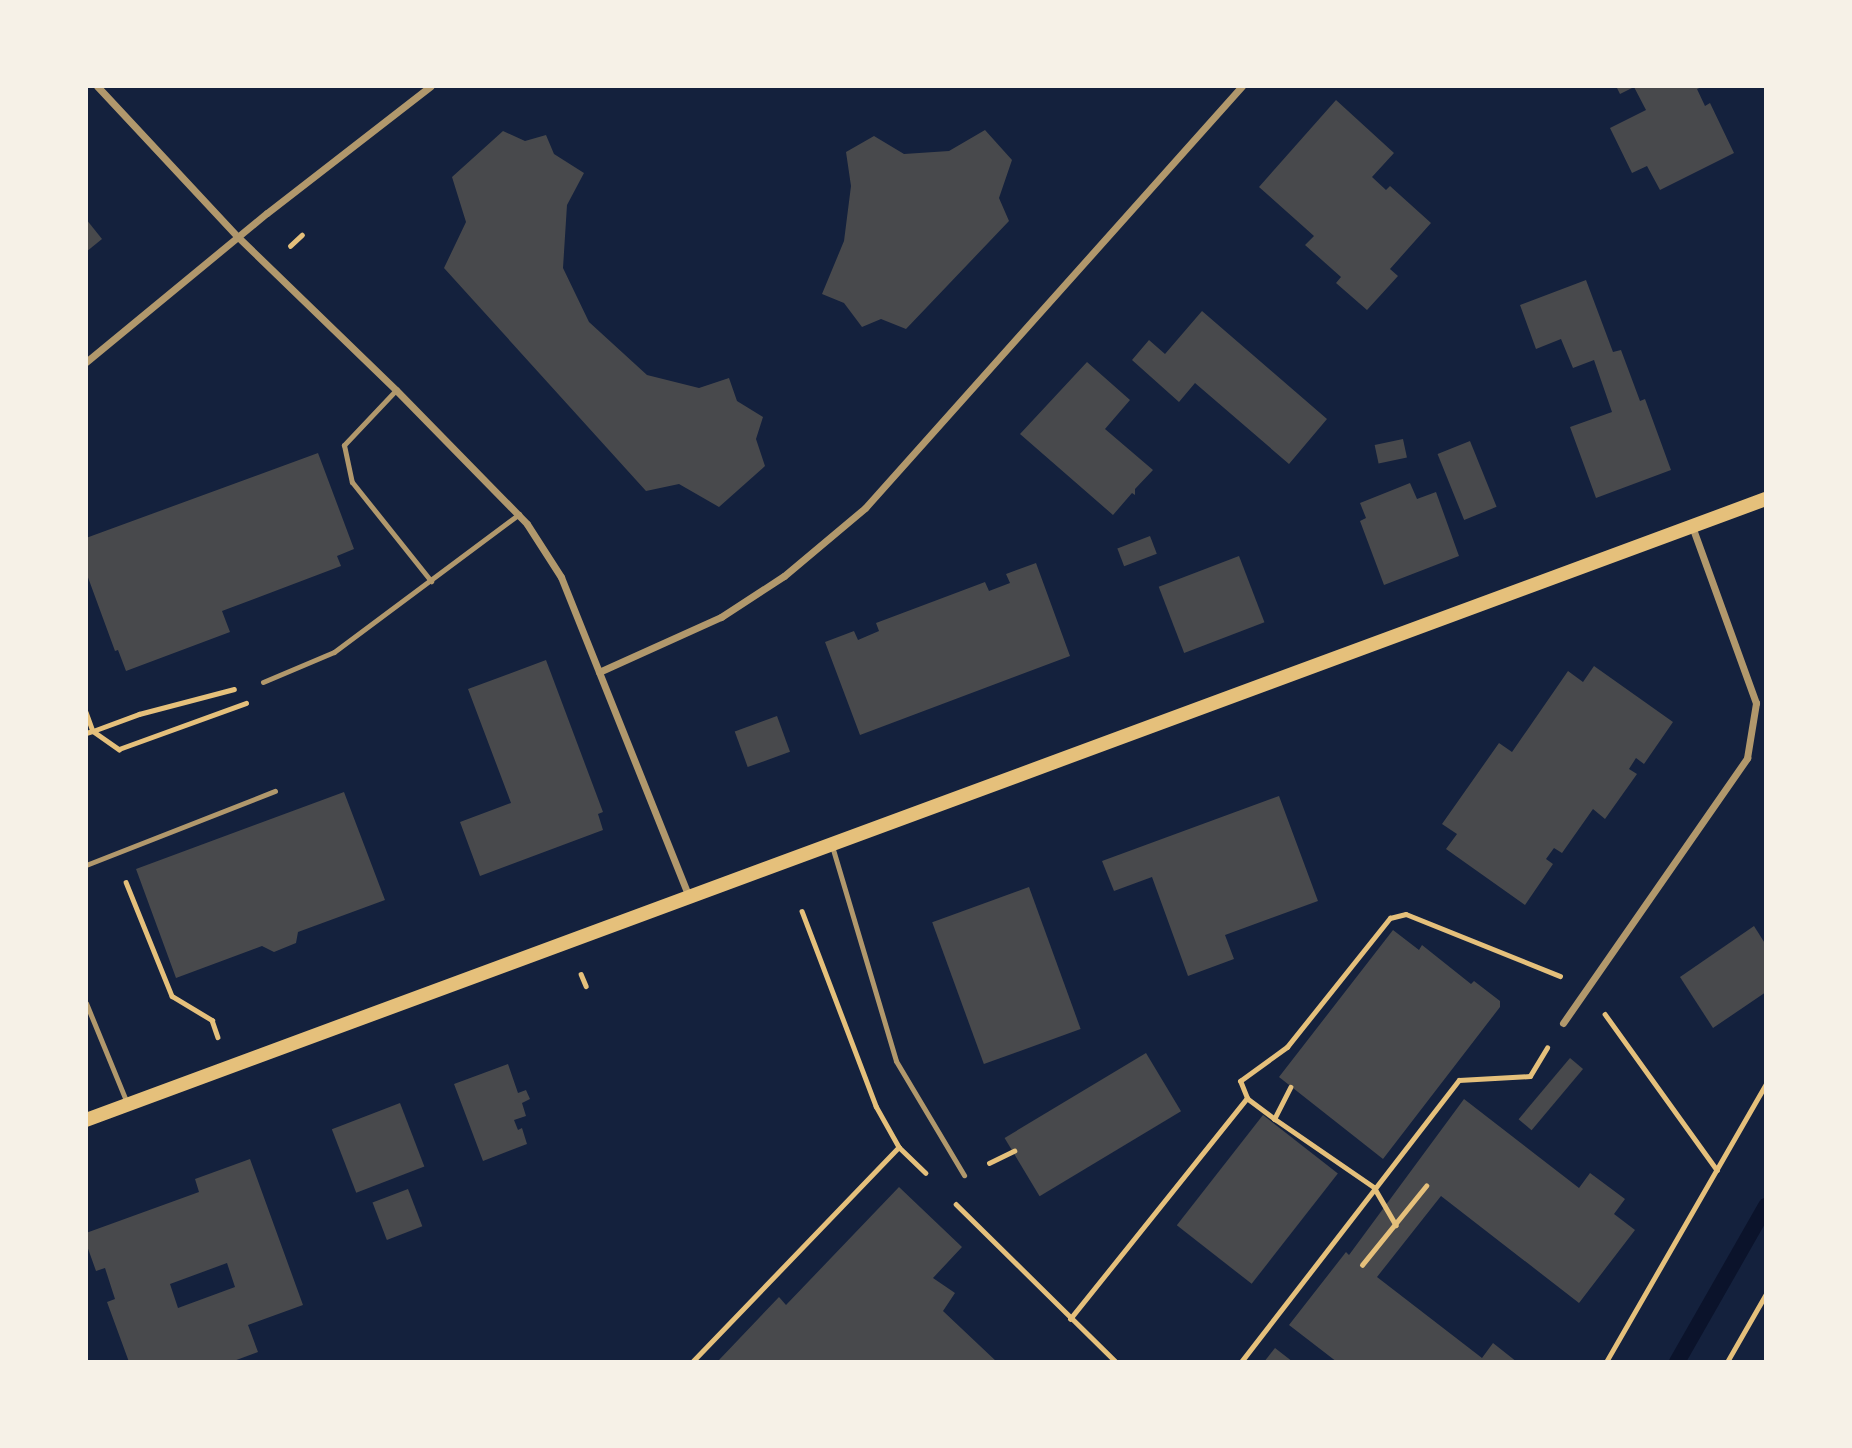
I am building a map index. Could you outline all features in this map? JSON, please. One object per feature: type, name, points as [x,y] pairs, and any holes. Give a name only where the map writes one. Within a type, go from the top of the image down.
[{"type":"main road","points":[[86,1120],[688,895],[1766,499]]},
{"type":"street","points":[[97,86],[238,237],[519,514],[561,577],[688,895]]},
{"type":"street","points":[[86,362],[238,237],[431,86]]},
{"type":"street","points":[[599,672],[721,617],[783,576],[864,508],[1242,86]]},
{"type":"street","points":[[1563,1023],[1747,758],[1756,702],[1692,526]]},
{"type":"lane","points":[[396,390],[344,445],[352,482],[431,581]]},
{"type":"lane","points":[[263,682],[334,652],[519,514]]},
{"type":"lane","points":[[86,865],[275,791]]},
{"type":"lane","points":[[831,844],[897,1061],[964,1175]]},
{"type":"lane","points":[[86,1003],[129,1105]]},
{"type":"path","points":[[86,712],[93,731],[139,714],[263,682]]},
{"type":"path","points":[[114,854],[172,996],[212,1020],[229,1065]]},
{"type":"path","points":[[1396,1225],[1374,1187],[1247,1098],[1240,1081],[1287,1047],[1390,918],[1406,914],[1587,988],[1717,1170]]},
{"type":"path","points":[[1241,1362],[1459,1080],[1530,1076],[1563,1023]]},
{"type":"path","points":[[1606,1362],[1766,1084]]},
{"type":"path","points":[[1275,1119],[1291,1087]]},
{"type":"path","points":[[1070,1319],[1247,1098]]},
{"type":"path","points":[[692,1362],[899,1147]]},
{"type":"path","points":[[1362,1265],[1426,1186]]},
{"type":"path","points":[[1727,1362],[1766,1294]]},
{"type":"building","points":[[1616,86],[1704,86],[1697,89],[1705,106],[1710,103],[1734,153],[1660,190],[1647,166],[1632,173],[1610,128],[1646,110],[1634,87],[1620,94]]},
{"type":"building","points":[[1336,100],[1394,153],[1372,177],[1386,190],[1390,186],[1431,223],[1390,269],[1398,276],[1367,310],[1336,283],[1341,277],[1305,245],[1314,236],[1259,187]]},
{"type":"building","points":[[985,130],[1012,160],[999,198],[1009,221],[906,329],[881,319],[862,327],[844,303],[822,294],[844,241],[851,186],[846,152],[874,136],[904,154],[949,151]]},
{"type":"building","points":[[503,131],[525,141],[546,135],[554,154],[584,173],[567,205],[563,268],[589,322],[647,375],[699,388],[729,378],[737,401],[763,417],[756,439],[765,466],[719,507],[679,484],[646,491],[444,268],[466,222],[452,177]]},
{"type":"building","points":[[86,219],[102,239],[86,252]]},
{"type":"building","points":[[1586,280],[1613,352],[1621,350],[1640,401],[1645,399],[1671,470],[1596,498],[1570,427],[1612,412],[1594,360],[1573,368],[1561,339],[1536,349],[1520,305]]},
{"type":"building","points":[[1202,311],[1327,419],[1289,464],[1195,383],[1179,402],[1132,360],[1149,340],[1165,354]]},
{"type":"building","points":[[1087,362],[1130,400],[1105,429],[1153,470],[1135,489],[1135,495],[1132,493],[1113,515],[1020,434]]},
{"type":"building","points":[[1403,439],[1407,458],[1379,464],[1375,445]]},
{"type":"building","points":[[1470,441],[1497,507],[1464,520],[1438,454]]},
{"type":"building","points":[[318,453],[354,549],[337,556],[341,566],[222,611],[230,632],[126,671],[118,650],[115,651],[86,572],[86,538]]},
{"type":"building","points":[[1410,483],[1417,499],[1436,492],[1459,556],[1384,585],[1360,521],[1366,518],[1360,503]]},
{"type":"building","points":[[1150,536],[1157,554],[1124,566],[1117,549]]},
{"type":"building","points":[[1239,556],[1264,622],[1184,653],[1159,587]]},
{"type":"building","points":[[1036,563],[1070,656],[860,735],[825,642],[854,631],[858,640],[879,631],[876,623],[985,582],[989,591],[1010,583],[1006,574]]},
{"type":"building","points":[[546,660],[603,812],[598,814],[603,830],[480,876],[460,822],[511,803],[468,689]]},
{"type":"building","points":[[1594,666],[1673,722],[1644,764],[1636,758],[1629,769],[1637,774],[1605,819],[1593,809],[1562,853],[1554,848],[1546,859],[1553,864],[1525,905],[1446,849],[1457,834],[1442,824],[1499,743],[1512,752],[1568,671],[1583,682]]},
{"type":"building","points":[[777,716],[790,752],[748,767],[735,731]]},
{"type":"building","points":[[344,792],[385,900],[298,932],[296,943],[274,952],[262,946],[176,978],[136,869]]},
{"type":"building","points":[[1279,796],[1318,901],[1225,935],[1234,959],[1188,976],[1152,877],[1114,891],[1102,861]]},
{"type":"building","points":[[1029,887],[1081,1029],[984,1064],[932,922]]},
{"type":"building","points":[[1754,926],[1766,945],[1766,992],[1713,1028],[1680,977]]},
{"type":"building","points":[[1393,930],[1419,950],[1422,945],[1471,984],[1474,981],[1500,1001],[1500,1007],[1383,1159],[1279,1077]]},
{"type":"building","points":[[1146,1053],[1181,1111],[1040,1196],[1005,1138]]},
{"type":"building","points":[[1570,1058],[1583,1069],[1532,1130],[1519,1119]]},
{"type":"building","points":[[508,1064],[518,1093],[526,1090],[530,1099],[522,1103],[526,1116],[514,1120],[518,1130],[522,1128],[527,1144],[483,1161],[454,1084]]},
{"type":"building","points":[[1464,1099],[1579,1188],[1590,1173],[1625,1199],[1614,1214],[1635,1230],[1579,1303],[1441,1196],[1377,1277],[1482,1358],[1493,1343],[1517,1362],[1337,1362],[1289,1325],[1346,1252],[1349,1255]]},
{"type":"building","points":[[400,1103],[424,1166],[356,1193],[332,1129]]},
{"type":"building","points":[[1263,1115],[1338,1173],[1252,1284],[1177,1225]]},
{"type":"building","points":[[250,1159],[303,1305],[248,1325],[258,1352],[231,1362],[129,1362],[107,1302],[115,1299],[105,1268],[96,1271],[86,1243],[86,1233],[199,1192],[195,1179]],"holes":[[[227,1263],[235,1287],[178,1308],[170,1284]]]},
{"type":"building","points":[[899,1187],[962,1247],[933,1278],[955,1293],[943,1311],[997,1362],[719,1360],[779,1297],[786,1305]]},
{"type":"building","points":[[408,1189],[422,1226],[387,1240],[373,1203]]},
{"type":"building","points":[[1275,1348],[1293,1362],[1264,1362]]},
{"type":"waterway","points":[[1677,1362],[1766,1206]]}]
